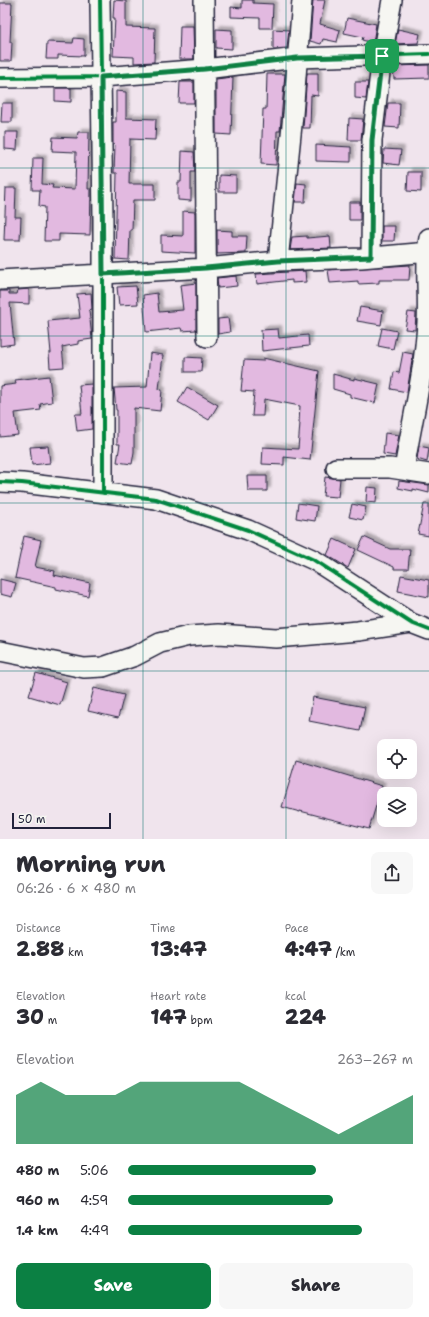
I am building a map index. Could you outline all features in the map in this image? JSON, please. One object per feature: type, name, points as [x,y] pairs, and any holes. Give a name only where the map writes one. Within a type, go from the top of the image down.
[{"type":"street","points":[[100,0],[103,274],[103,492]]},
{"type":"street","points":[[204,0],[207,337]]},
{"type":"street","points":[[278,261],[302,0]]},
{"type":"street","points":[[371,257],[372,140],[382,56],[392,0]]},
{"type":"street","points":[[0,78],[101,77],[205,69],[297,58],[429,54]]},
{"type":"street","points":[[0,280],[206,268],[278,261],[371,257],[428,247],[426,375],[411,424],[404,470]]},
{"type":"street","points":[[336,468],[390,468],[429,474]]},
{"type":"street","points":[[0,482],[22,483],[156,499],[248,530],[314,560],[411,623],[429,630]]},
{"type":"street","points":[[0,651],[84,668],[104,667],[135,656],[160,643],[189,636],[219,634],[276,638],[358,631],[411,623]]},
{"type":"building","points":[[114,0],[126,1],[126,27],[155,28],[154,62],[134,63],[134,57],[113,56],[115,18],[113,18]]},
{"type":"building","points":[[242,0],[253,0],[253,3],[273,4],[272,28],[260,28],[260,18],[231,17],[231,7],[242,8]]},
{"type":"building","points":[[313,0],[325,0],[320,24],[340,30],[337,42],[323,39],[321,44],[310,41]]},
{"type":"building","points":[[0,3],[12,3],[10,42],[12,42],[11,61],[0,61]]},
{"type":"building","points":[[347,18],[376,24],[373,43],[362,40],[363,37],[344,33]]},
{"type":"building","points":[[180,26],[193,26],[194,59],[179,59]]},
{"type":"building","points":[[216,29],[232,30],[232,49],[216,48]]},
{"type":"building","points":[[273,29],[289,30],[287,48],[273,49]]},
{"type":"building","points":[[398,29],[420,34],[418,43],[395,44]]},
{"type":"building","points":[[74,38],[84,39],[84,56],[58,55],[58,59],[46,59],[47,42],[73,43]]},
{"type":"building","points":[[429,65],[429,78],[394,79],[393,66]]},
{"type":"building","points":[[307,73],[318,73],[318,96],[311,95],[310,128],[303,128]]},
{"type":"building","points":[[267,74],[285,74],[280,131],[277,131],[276,165],[261,164],[263,109],[266,109]]},
{"type":"building","points":[[233,77],[231,135],[216,134],[216,79]]},
{"type":"building","points":[[180,82],[194,82],[194,103],[179,103]]},
{"type":"building","points":[[355,82],[368,82],[366,99],[355,98]]},
{"type":"building","points":[[55,88],[71,88],[71,102],[55,101]]},
{"type":"building","points":[[116,91],[126,92],[126,118],[156,119],[155,140],[130,139],[129,184],[155,184],[155,200],[133,200],[129,260],[115,259],[117,173],[114,173],[115,145],[113,144],[113,122],[116,122]]},
{"type":"building","points":[[2,103],[12,103],[12,122],[1,122]]},
{"type":"building","points":[[388,103],[400,103],[399,128],[385,127]]},
{"type":"building","points":[[349,118],[363,119],[361,140],[348,140]]},
{"type":"building","points":[[5,132],[18,132],[17,150],[5,149]]},
{"type":"building","points":[[78,132],[89,132],[88,189],[91,189],[90,235],[59,234],[59,241],[44,241],[45,207],[39,206],[40,190],[32,190],[33,158],[43,158],[42,184],[53,185],[52,188],[75,189],[76,152],[52,151],[53,137],[77,138]]},
{"type":"building","points":[[316,145],[351,147],[351,162],[316,161]]},
{"type":"building","points":[[384,149],[401,150],[399,165],[383,163]]},
{"type":"building","points":[[182,151],[194,152],[195,172],[191,172],[191,201],[178,200],[178,182],[181,182]]},
{"type":"building","points":[[408,172],[421,172],[421,192],[407,191]]},
{"type":"building","points":[[219,175],[236,176],[236,192],[219,192]]},
{"type":"building","points":[[297,183],[306,184],[305,202],[295,202]]},
{"type":"building","points":[[6,188],[16,188],[15,217],[21,217],[20,240],[4,240]]},
{"type":"building","points":[[349,202],[360,202],[360,220],[349,220]]},
{"type":"building","points":[[183,211],[195,212],[195,253],[161,251],[161,235],[183,236]]},
{"type":"building","points":[[382,226],[395,226],[394,241],[382,241]]},
{"type":"building","points":[[217,230],[232,231],[232,236],[247,236],[246,253],[217,254]]},
{"type":"building","points":[[307,236],[307,238],[330,236],[331,248],[290,250],[292,237]]},
{"type":"building","points":[[410,265],[409,280],[379,280],[379,283],[358,284],[358,281],[330,283],[328,270]]},
{"type":"building","points":[[305,271],[306,282],[292,283],[292,280],[257,284],[256,274]]},
{"type":"building","points":[[236,276],[237,286],[218,288],[217,278]]},
{"type":"building","points":[[196,283],[196,330],[182,331],[181,328],[146,332],[143,295],[157,293],[159,312],[183,310],[180,285]]},
{"type":"building","points":[[136,286],[138,304],[119,305],[117,287]]},
{"type":"building","points":[[29,289],[29,304],[10,303],[14,344],[0,346],[0,291],[9,291],[9,294],[17,294],[18,290]]},
{"type":"building","points":[[91,293],[92,309],[89,310],[92,339],[78,341],[78,344],[62,347],[64,367],[50,368],[49,353],[51,353],[48,321],[80,318],[77,294]]},
{"type":"building","points":[[360,307],[383,311],[381,325],[357,321]]},
{"type":"building","points":[[408,312],[416,313],[415,330],[405,329]]},
{"type":"building","points":[[228,318],[230,332],[218,334],[218,319]]},
{"type":"building","points":[[382,328],[397,331],[393,349],[378,346]]},
{"type":"building","points":[[278,329],[279,338],[308,335],[309,346],[262,351],[261,330]]},
{"type":"building","points":[[403,352],[413,354],[407,392],[391,389],[394,372],[399,373]]},
{"type":"building","points":[[150,353],[163,355],[159,389],[162,390],[160,411],[134,408],[134,452],[132,464],[117,462],[120,444],[117,444],[117,410],[114,388],[147,387]]},
{"type":"building","points":[[185,357],[202,358],[201,372],[185,372]]},
{"type":"building","points":[[263,358],[319,371],[310,460],[284,457],[284,465],[262,464],[263,447],[298,449],[300,423],[300,406],[264,399],[263,416],[252,416],[254,392],[241,391],[244,360],[263,361]]},
{"type":"building","points":[[333,374],[354,380],[354,378],[379,384],[375,403],[350,397],[350,394],[333,389]]},
{"type":"building","points":[[49,376],[52,402],[40,404],[41,410],[15,413],[18,435],[0,437],[0,386],[16,384],[15,380]]},
{"type":"building","points":[[92,384],[92,429],[77,431],[75,414],[82,414],[79,385]]},
{"type":"building","points":[[187,387],[218,405],[209,420],[178,402]]},
{"type":"building","points":[[385,433],[399,435],[395,456],[383,454]]},
{"type":"building","points":[[48,446],[50,463],[32,465],[30,447]]},
{"type":"building","points":[[419,446],[429,448],[427,462],[417,459]]},
{"type":"building","points":[[247,476],[267,476],[267,491],[248,491]]},
{"type":"building","points":[[325,477],[340,479],[338,497],[323,496]]},
{"type":"building","points":[[399,481],[429,485],[429,493],[413,489],[413,491],[398,488]]},
{"type":"building","points":[[367,487],[377,488],[376,503],[366,502]]},
{"type":"building","points":[[298,503],[317,506],[315,521],[296,518]]},
{"type":"building","points":[[352,504],[366,507],[363,520],[349,517]]},
{"type":"building","points":[[424,504],[429,504],[429,536],[418,534]]},
{"type":"building","points":[[24,536],[41,540],[35,567],[55,571],[54,575],[90,583],[88,596],[15,578]]},
{"type":"building","points":[[364,537],[390,549],[410,549],[408,569],[394,569],[394,567],[358,550]]},
{"type":"building","points":[[334,539],[356,549],[348,568],[327,555]]},
{"type":"building","points":[[401,575],[429,580],[429,597],[398,591]]},
{"type":"building","points":[[0,579],[16,583],[12,597],[0,594]]},
{"type":"building","points":[[36,673],[67,682],[60,705],[29,696]]},
{"type":"building","points":[[94,688],[124,695],[118,718],[88,711]]},
{"type":"building","points":[[313,697],[365,707],[360,731],[309,721]]},
{"type":"building","points":[[296,760],[382,786],[377,787],[377,803],[369,829],[282,807]]},
{"type":"cycle path","points":[[100,0],[103,220],[103,493]]},
{"type":"cycle path","points":[[0,78],[101,77],[205,69],[297,58],[429,54]]},
{"type":"cycle path","points":[[0,482],[22,483],[156,499],[248,530],[314,560],[411,623],[429,630]]},
{"type":"route","points":[[382,56],[372,140],[371,257],[278,261],[206,268],[103,274],[104,220],[101,77],[205,69],[297,58],[382,56]]}]
